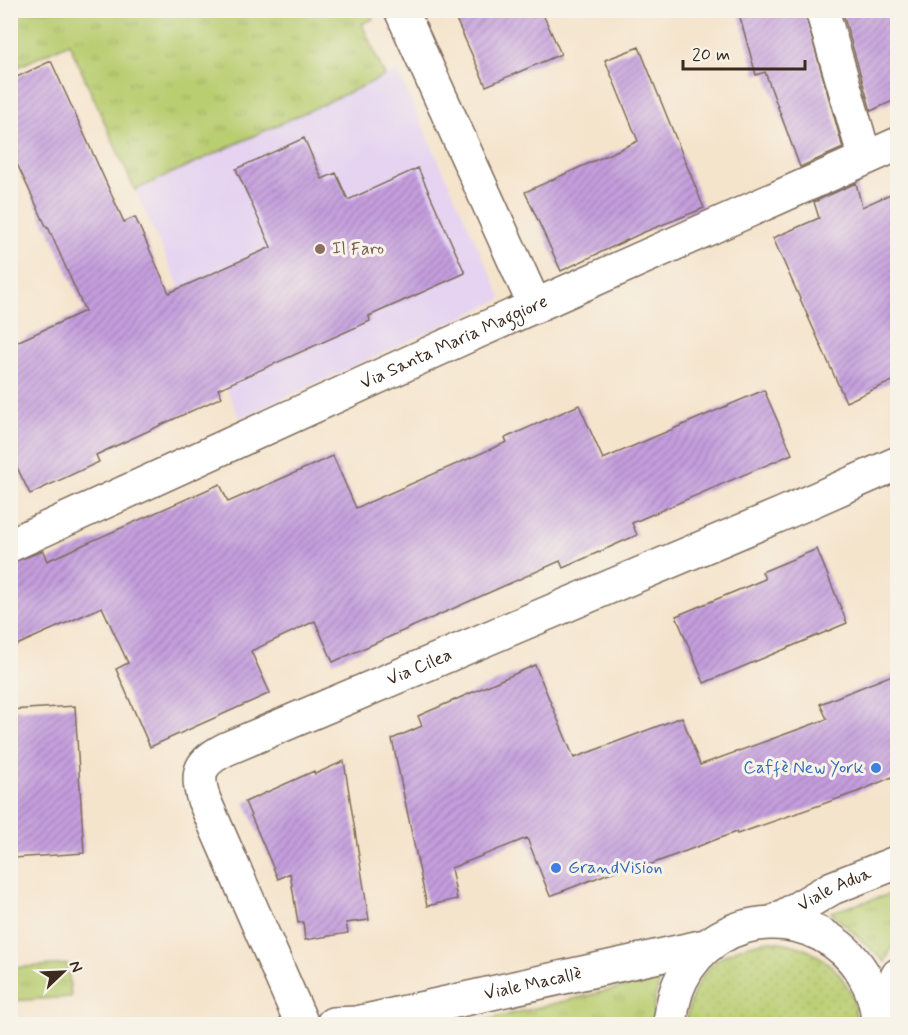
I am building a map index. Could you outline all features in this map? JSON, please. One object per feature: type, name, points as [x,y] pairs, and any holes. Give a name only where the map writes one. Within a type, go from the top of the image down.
[{"type":"street","points":[[401,10],[535,306]]},
{"type":"street","points":[[822,10],[865,158]]},
{"type":"street","name":"Via Santa Maria Maggiore","points":[[13,539],[897,144]]},
{"type":"street","name":"Via Cilea","points":[[302,1024],[204,800],[198,774],[203,765],[214,755],[226,749],[897,463]]},
{"type":"street","name":"Viale Adua","points":[[774,922],[832,888],[897,862]]},
{"type":"street","points":[[670,1024],[672,1005],[681,980],[696,958],[709,945],[740,928],[774,922],[806,928],[829,938],[842,948],[868,981],[878,1019]]},
{"type":"street","name":"Viale Macallè","points":[[350,1024],[709,945]]},
{"type":"street","points":[[878,1019],[897,975]]},
{"type":"shaded area","name":"Il Faro","points":[[397,70],[502,299],[240,418],[135,190]]},
{"type":"green space","points":[[10,11],[370,11],[373,19],[362,24],[385,76],[135,190],[69,43],[11,70]]},
{"type":"green space","points":[[897,892],[897,936],[885,962],[831,912]]},
{"type":"green space","points":[[771,941],[803,948],[831,966],[849,991],[856,1024],[686,1024],[689,1006],[695,991],[702,977],[712,966],[723,956],[737,949]]},
{"type":"green space","points":[[68,964],[71,997],[11,1001],[11,968]]},
{"type":"green space","points":[[660,978],[654,1003],[653,1024],[493,1024],[478,1022]]},
{"type":"building","points":[[452,10],[541,10],[561,54],[486,86]]},
{"type":"building","points":[[738,10],[804,10],[843,148],[800,167],[765,72],[756,75]]},
{"type":"building","points":[[842,10],[897,10],[897,99],[871,111]]},
{"type":"building","points":[[639,47],[704,208],[642,233],[561,271],[525,192],[638,141],[605,60]]},
{"type":"building","points":[[51,61],[124,222],[135,217],[169,293],[271,247],[236,169],[304,138],[322,179],[336,173],[348,200],[418,168],[465,273],[369,316],[370,321],[218,389],[222,397],[96,455],[99,462],[30,494],[10,453],[10,345],[85,311],[10,149],[10,80]]},
{"type":"building","points":[[856,183],[862,207],[897,191],[897,379],[846,402],[773,238],[819,218],[814,202]]},
{"type":"building","points":[[764,390],[792,454],[632,523],[637,535],[563,568],[560,561],[333,662],[315,621],[251,651],[270,693],[150,747],[116,669],[128,663],[102,607],[10,648],[10,563],[43,551],[47,561],[220,484],[228,502],[333,456],[356,508],[507,442],[505,438],[579,405],[603,459]]},
{"type":"building","points":[[817,549],[847,623],[704,683],[676,616],[765,579],[762,572]]},
{"type":"building","points":[[535,665],[574,758],[682,717],[700,765],[827,719],[820,704],[897,673],[897,775],[857,792],[737,834],[736,832],[633,871],[630,865],[550,896],[527,838],[451,868],[457,899],[427,906],[392,739],[422,726],[418,716]]},
{"type":"building","points":[[75,706],[84,853],[14,858],[10,805],[10,710]]},
{"type":"building","points":[[344,761],[369,920],[346,923],[348,933],[305,940],[303,922],[298,923],[290,873],[278,879],[245,802],[314,771],[315,774]]},
{"type":"place","name":"Il Faro","points":[[320,249]]},
{"type":"place","name":"Caffè New York","points":[[876,768]]},
{"type":"place","name":"GrandVision","points":[[556,868]]}]
